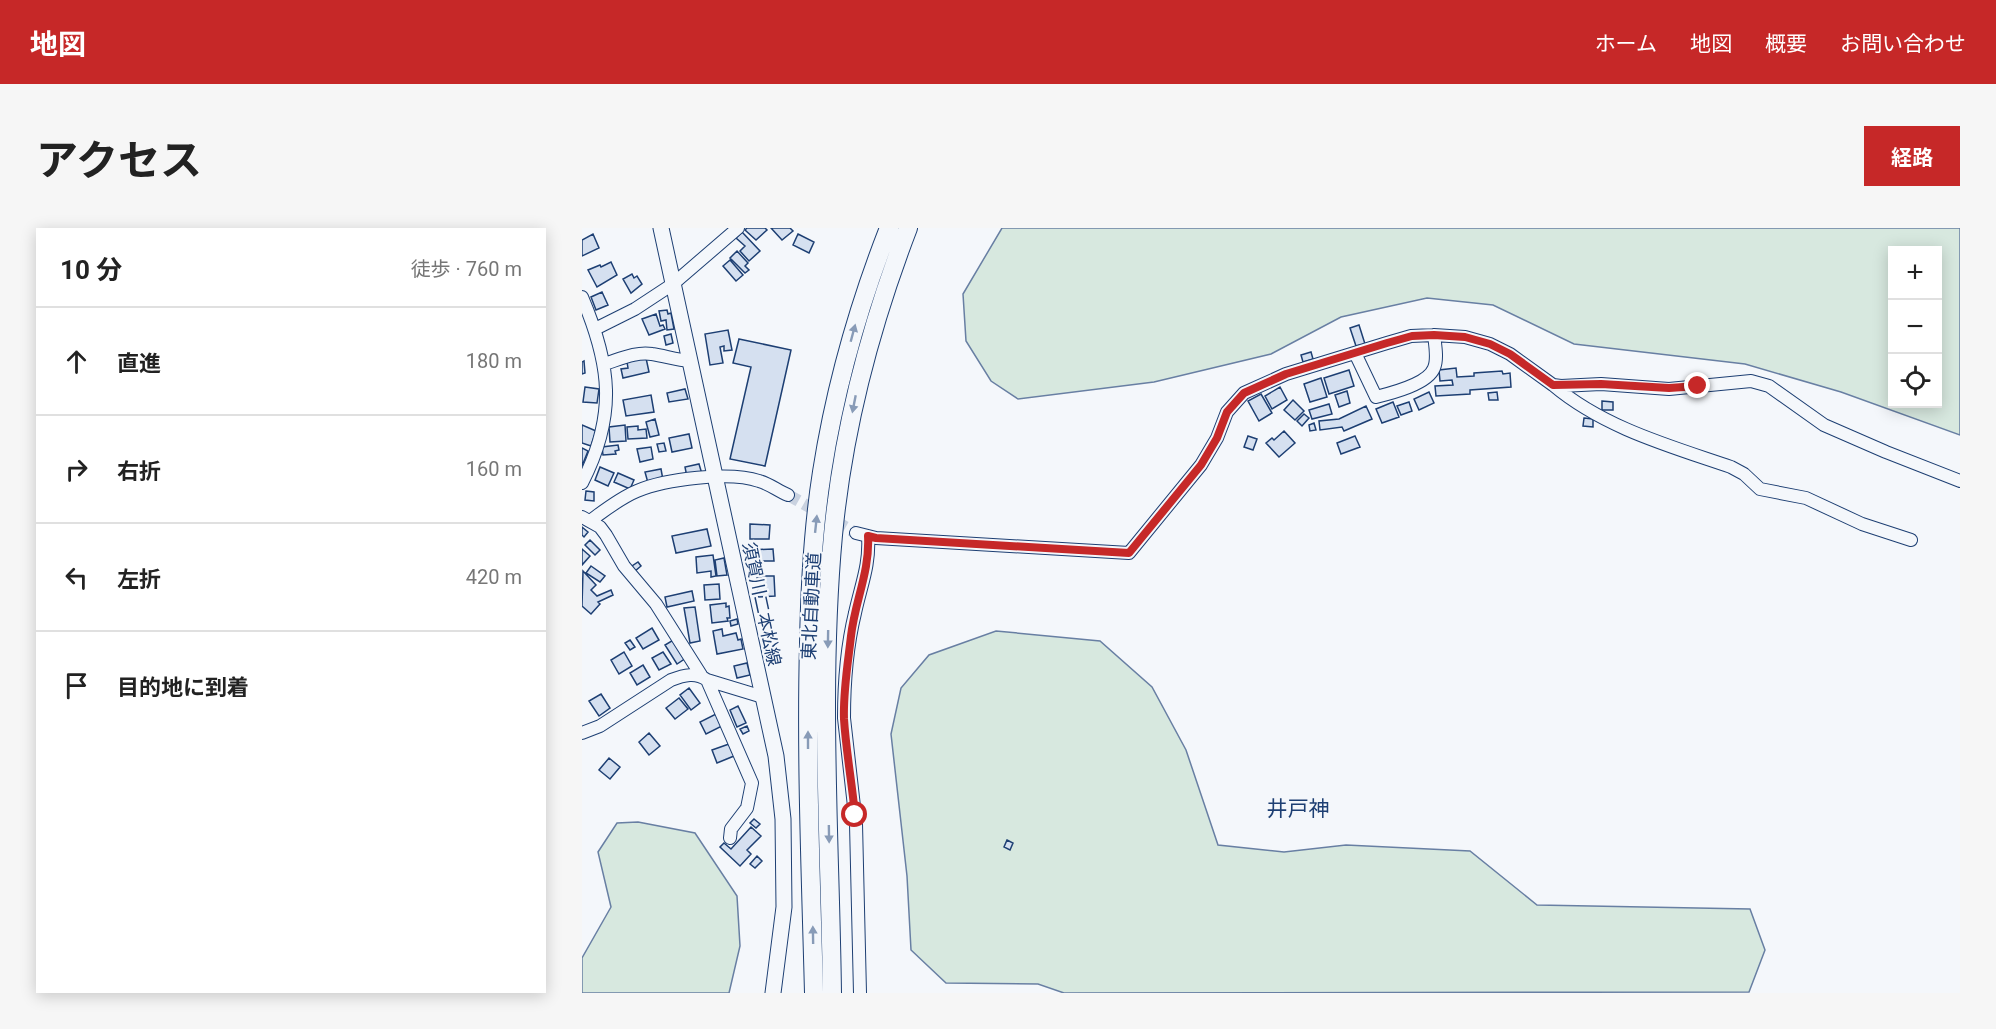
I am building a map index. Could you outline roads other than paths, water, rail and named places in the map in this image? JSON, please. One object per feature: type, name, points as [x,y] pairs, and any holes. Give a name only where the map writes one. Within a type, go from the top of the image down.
[{"type":"highway","name":"東北自動車道","points":[[814,993],[808,680],[815,532],[822,472],[839,386],[859,312],[889,228]]},
{"type":"highway","name":"東北自動車道","points":[[832,993],[827,682],[828,603],[834,534],[841,474],[857,389],[877,318],[908,228]]},
{"type":"main road","name":"須賀川二本松線","points":[[661,228],[776,756],[783,819],[784,908],[773,993]]},
{"type":"street","points":[[595,329],[635,309],[673,284],[738,228]]},
{"type":"street","points":[[582,297],[595,329],[604,364],[607,394],[598,444],[582,483]]},
{"type":"street","points":[[1355,353],[1376,397],[1408,387],[1424,379],[1433,370],[1435,364],[1434,335]]},
{"type":"street","points":[[860,993],[856,824],[844,701],[855,612],[868,562],[862,535],[876,538],[1129,553],[1201,465],[1217,438],[1227,412],[1244,393],[1286,374],[1412,336],[1434,335],[1465,337],[1490,344],[1510,354],[1572,401],[1615,425],[1731,467],[1744,474],[1760,489],[1806,498],[1862,524],[1911,540]]},
{"type":"street","points":[[604,364],[637,354],[650,353],[690,361]]},
{"type":"street","points":[[1553,385],[1601,384],[1669,388],[1751,381],[1761,383],[1769,386],[1824,425],[1960,482]]},
{"type":"street","points":[[730,838],[732,829],[747,808],[752,783],[704,678],[656,604],[624,566],[606,535],[586,519],[638,490],[672,482],[714,477],[742,477],[759,481],[788,495]]},
{"type":"street","points":[[582,733],[600,726],[671,680],[684,675],[704,678],[763,697]]},
{"type":"tunnel","points":[[788,495],[856,533]]},
{"type":"district","name":"井戸神","points":[[1298,809]]}]
